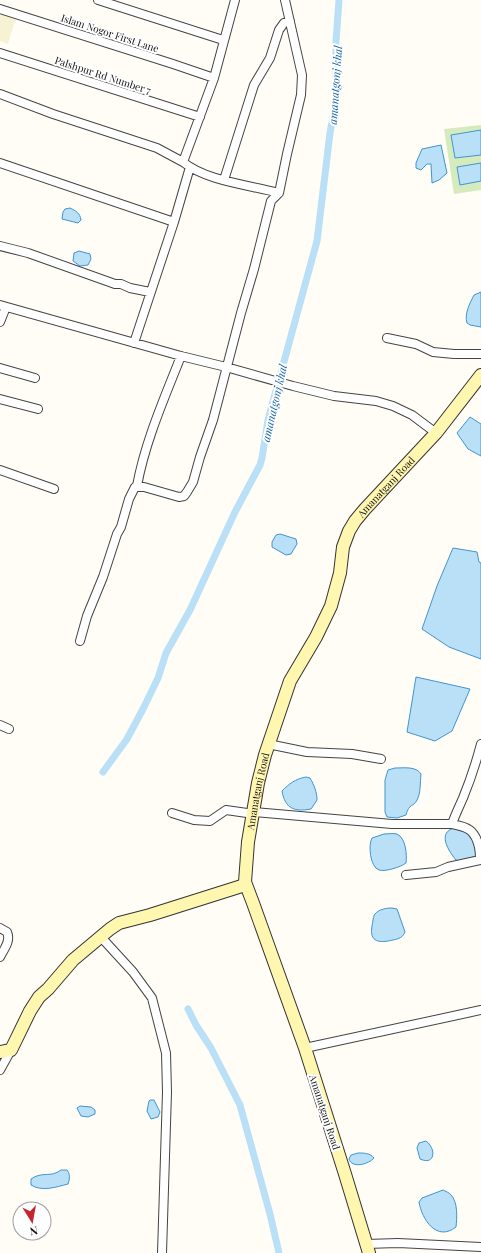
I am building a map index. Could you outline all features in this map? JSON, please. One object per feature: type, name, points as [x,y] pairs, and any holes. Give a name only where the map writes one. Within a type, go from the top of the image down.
[{"type":"main road","name":"Amanatganj Road","points":[[367,1249],[305,1048],[253,903],[245,885],[248,842],[258,783],[268,744],[290,681],[316,636],[331,606],[340,573],[343,546],[348,531],[365,509],[436,433],[481,375]]},
{"type":"main road","points":[[6,1051],[39,997],[48,989],[73,960],[110,928],[120,923],[245,885]]},
{"type":"street","points":[[98,0],[224,40]]},
{"type":"street","points":[[134,343],[174,222],[187,164],[200,117],[214,78],[233,0]]},
{"type":"street","points":[[137,486],[179,497],[184,496],[193,482],[213,420],[226,366],[254,269],[271,201],[278,193],[301,95],[302,75],[285,0]]},
{"type":"street","name":"Islam Nogor First Lane","points":[[0,9],[214,78]]},
{"type":"street","points":[[224,180],[254,85],[270,58],[279,30],[284,23],[290,21]]},
{"type":"street","name":"Palshpur Rd Number 7","points":[[0,53],[200,117]]},
{"type":"street","points":[[0,94],[53,114],[157,148],[187,164],[224,180],[278,193]]},
{"type":"street","points":[[0,163],[174,222]]},
{"type":"street","points":[[0,246],[28,253],[115,284],[121,284],[130,288],[150,292]]},
{"type":"street","points":[[0,322],[3,306],[181,356],[226,366],[293,386],[334,396],[363,399],[393,406],[412,415],[436,433]]},
{"type":"street","points":[[387,338],[416,344],[433,352],[481,354]]},
{"type":"street","points":[[80,641],[87,616],[103,577],[117,534],[121,527],[129,499],[137,486],[143,460],[157,416],[181,356]]},
{"type":"street","points":[[0,368],[35,378]]},
{"type":"street","points":[[0,399],[38,409]]},
{"type":"street","points":[[0,470],[54,489]]},
{"type":"street","points":[[0,725],[9,729]]},
{"type":"street","points":[[268,744],[307,752],[352,754],[381,759]]},
{"type":"street","points":[[452,824],[476,762],[481,744]]},
{"type":"street","points":[[172,813],[194,820],[210,821],[226,810],[392,824],[452,824],[466,828],[472,832],[477,841],[480,860],[448,867],[436,872],[406,875]]},
{"type":"street","points":[[0,928],[7,932],[8,936],[8,940],[0,957]]},
{"type":"street","points":[[100,936],[132,972],[152,998],[166,1053],[167,1092],[162,1253]]},
{"type":"street","points":[[305,1048],[481,1010]]},
{"type":"street","points":[[0,1070],[6,1051]]},
{"type":"street","points":[[367,1249],[398,1243],[481,1247]]},
{"type":"shaded area","points":[[2,10],[17,14],[8,44],[0,41],[0,17]]},
{"type":"green space","points":[[481,125],[481,190],[454,194],[444,129]]},
{"type":"water","points":[[481,130],[481,155],[455,158],[451,135]]},
{"type":"water","points":[[441,145],[447,173],[439,180],[432,183],[431,164],[427,164],[421,170],[416,168],[416,163],[422,149]]},
{"type":"water","points":[[481,163],[481,181],[460,185],[457,167]]},
{"type":"water","points":[[70,208],[79,214],[81,220],[78,223],[62,219],[65,209]]},
{"type":"water","points":[[79,251],[90,254],[91,259],[88,265],[80,266],[73,261],[74,253]]},
{"type":"water","points":[[481,292],[481,327],[467,323],[466,316],[474,295]]},
{"type":"water","points":[[470,417],[481,424],[481,456],[468,449],[457,433]]},
{"type":"water","points":[[280,534],[296,539],[297,544],[291,554],[286,555],[272,547],[272,542],[276,535]]},
{"type":"water","points":[[453,548],[477,552],[479,562],[481,563],[481,659],[449,647],[422,629],[437,586]]},
{"type":"water","points":[[416,677],[470,689],[452,731],[435,741],[407,732]]},
{"type":"water","points":[[395,768],[413,769],[419,771],[421,774],[420,791],[417,800],[410,807],[406,815],[397,818],[387,817],[385,812],[385,780],[388,770]]},
{"type":"water","points":[[306,777],[310,778],[313,783],[317,800],[311,809],[300,810],[292,808],[283,797],[282,791],[292,782]]},
{"type":"water","points":[[460,827],[474,839],[477,856],[460,861],[456,860],[452,855],[445,840],[448,831],[453,828]]},
{"type":"water","points":[[384,834],[397,834],[400,836],[406,851],[406,863],[389,870],[379,870],[376,868],[371,856],[371,841],[372,838]]},
{"type":"water","points":[[392,908],[397,909],[405,932],[397,939],[380,941],[374,939],[372,932],[374,915],[381,910]]},
{"type":"water","points":[[150,1100],[154,1100],[160,1112],[158,1117],[151,1119],[147,1111]]},
{"type":"water","points":[[80,1106],[91,1107],[95,1110],[95,1114],[88,1117],[81,1116],[77,1108]]},
{"type":"water","points":[[426,1141],[432,1148],[433,1155],[432,1158],[425,1161],[420,1159],[417,1148],[419,1143]]},
{"type":"water","points":[[358,1153],[369,1154],[374,1158],[365,1164],[353,1164],[349,1159],[351,1155]]},
{"type":"water","points":[[61,1170],[68,1171],[68,1184],[44,1189],[31,1185],[31,1179],[39,1175],[54,1174]]},
{"type":"water","points":[[443,1190],[450,1194],[453,1198],[457,1215],[456,1227],[449,1231],[443,1232],[432,1227],[427,1222],[423,1216],[419,1202],[422,1198]]},
{"type":"waterway","name":"amanatgonj khal","points":[[103,772],[127,739],[144,707],[158,678],[166,653],[190,610],[235,512],[260,465],[268,420],[317,241],[330,133],[336,101],[336,41],[339,0]]},
{"type":"waterway","points":[[188,1009],[196,1025],[211,1048],[240,1105],[270,1214],[279,1253]]}]
